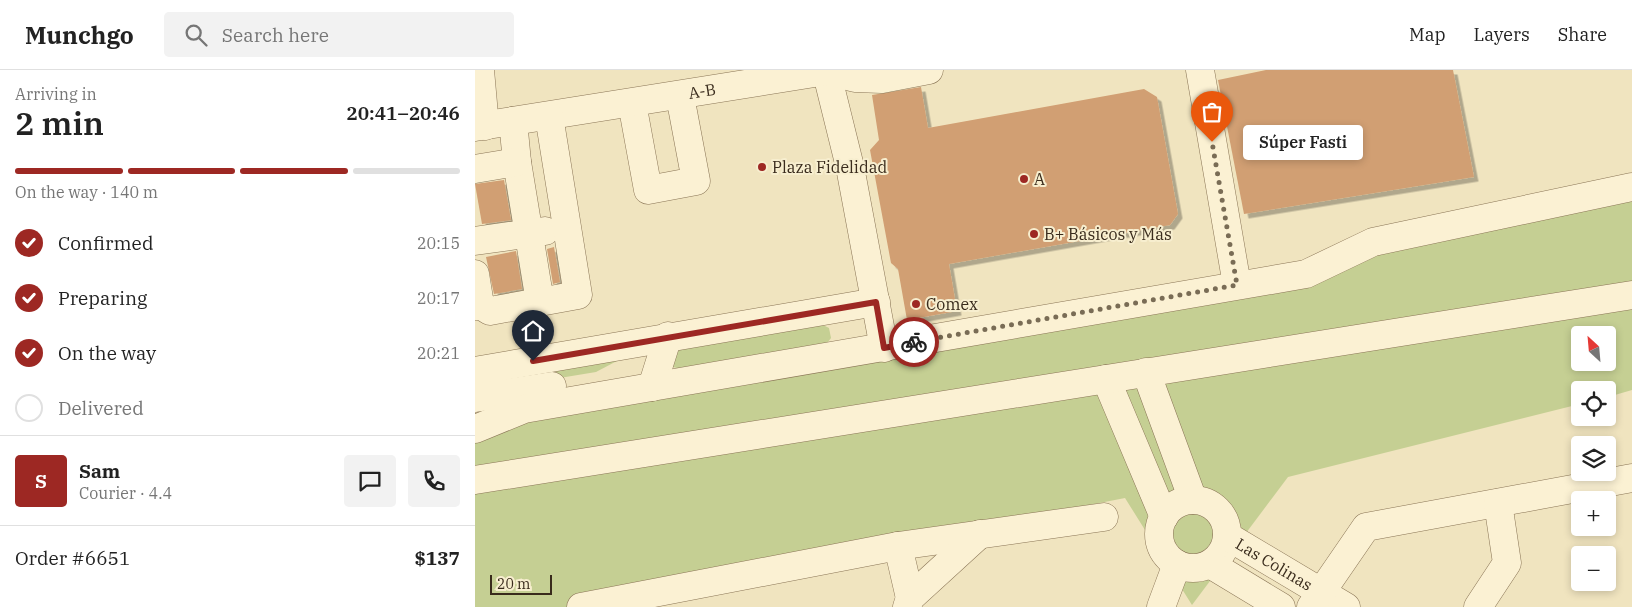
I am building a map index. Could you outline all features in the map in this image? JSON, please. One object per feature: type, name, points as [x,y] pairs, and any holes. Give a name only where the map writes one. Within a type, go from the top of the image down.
[{"type":"street","points":[[480,70],[480,126]]},
{"type":"street","name":"A-B","points":[[480,126],[632,104],[826,71],[855,78],[882,79],[929,70]]},
{"type":"street","points":[[1200,70],[1237,285]]},
{"type":"street","points":[[826,71],[850,167],[884,348]]},
{"type":"street","points":[[632,104],[648,190],[696,182],[680,96]]},
{"type":"street","points":[[475,274],[477,306],[490,311],[578,295],[549,116]]},
{"type":"street","points":[[513,121],[517,162],[540,302]]},
{"type":"street","points":[[475,169],[517,162]]},
{"type":"street","points":[[475,398],[884,348],[1306,274],[1373,242],[1632,187]]},
{"type":"street","points":[[475,241],[567,228]]},
{"type":"street","points":[[475,480],[1632,295]]},
{"type":"street","points":[[475,371],[669,336],[876,302]]},
{"type":"street","points":[[655,377],[669,336]]},
{"type":"street","points":[[1146,372],[1193,500]]},
{"type":"street","points":[[475,428],[524,409],[655,377]]},
{"type":"street","points":[[1106,379],[1164,517]]},
{"type":"street","points":[[1316,600],[1366,527],[1632,478]]},
{"type":"street","points":[[1193,500],[1214,507],[1221,515],[1227,536],[1225,547],[1219,557],[1210,564],[1194,568],[1177,564],[1162,549],[1160,533],[1164,517],[1171,508],[1193,500]]},
{"type":"street","points":[[1478,607],[1507,564],[1498,503]]},
{"type":"street","points":[[581,607],[898,546],[1104,517]]},
{"type":"street","points":[[909,602],[980,534]]},
{"type":"street","name":"Las Colinas","points":[[1227,536],[1316,600],[1346,607]]},
{"type":"street","points":[[898,546],[909,602]]},
{"type":"street","points":[[1162,603],[1177,564]]},
{"type":"street","name":"Las Colinas","points":[[1210,564],[1281,607]]},
{"type":"street","points":[[633,597],[659,607]]},
{"type":"green space","points":[[1632,200],[1632,390],[1616,395],[1616,381],[1571,381],[1571,406],[1288,477],[1192,605],[1125,498],[567,607],[475,607],[475,435],[501,426],[1261,294],[1377,242]]},
{"type":"green space","points":[[819,323],[829,328],[831,338],[824,347],[680,369],[660,363],[675,346]]},
{"type":"green space","points":[[634,352],[596,372],[475,392],[475,382]]},
{"type":"building","points":[[1266,70],[1453,70],[1474,177],[1244,214],[1218,80]]},
{"type":"building","name":"A","points":[[921,87],[928,128],[1144,89],[1157,97],[1178,214],[1170,225],[949,264],[957,311],[907,320],[898,269],[891,263],[870,150],[879,140],[872,95]]},
{"type":"building","points":[[504,180],[511,220],[482,224],[475,184]]},
{"type":"building","points":[[554,247],[560,282],[553,284],[547,249]]},
{"type":"building","points":[[516,251],[522,289],[494,294],[486,257]]},
{"type":"way so far","points":[[914,342],[1237,285],[1212,142]]},
{"type":"place","name":"Súper Fasti","points":[[1212,142]]},
{"type":"place","name":"Plaza Fidelidad","points":[[762,167]]},
{"type":"place","name":"A","points":[[1024,179]]},
{"type":"place","name":"B+ Básicos y Más","points":[[1034,234]]},
{"type":"place","name":"Comex","points":[[916,304]]},
{"type":"route","points":[[533,361],[669,336],[876,302],[884,348],[914,342]]}]
